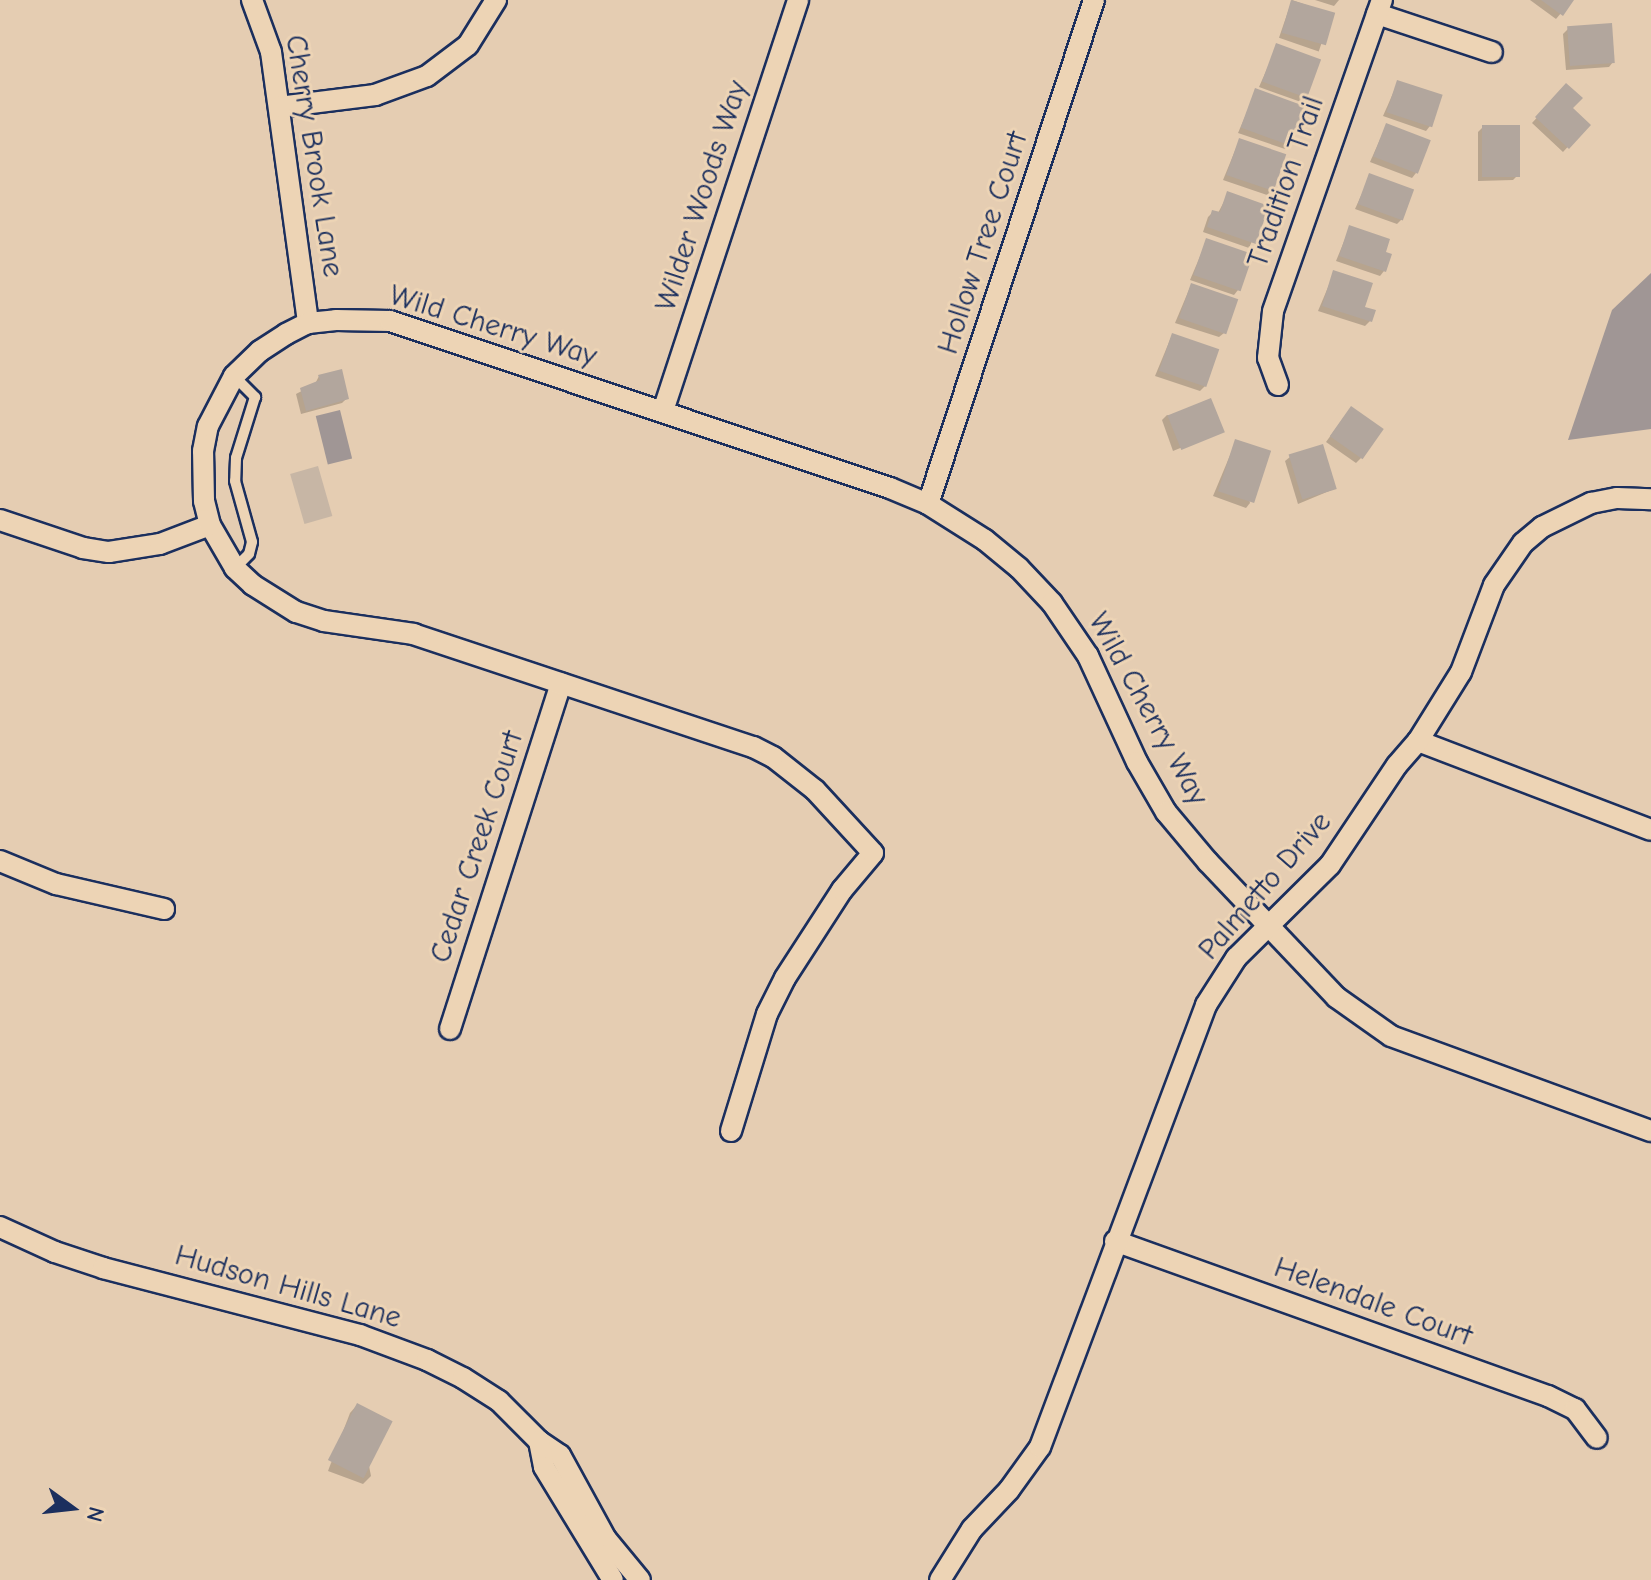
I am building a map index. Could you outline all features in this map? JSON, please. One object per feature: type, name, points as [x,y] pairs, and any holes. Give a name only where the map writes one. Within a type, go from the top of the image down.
[{"type":"street","name":"Cherry Brook Lane","points":[[252,0],[271,52],[308,323]]},
{"type":"street","points":[[279,107],[375,95],[427,76],[468,45],[496,0]]},
{"type":"street","name":"Wilder Woods Way","points":[[663,411],[798,0]]},
{"type":"street","name":"Hollow Tree Court","points":[[928,504],[1094,0]]},
{"type":"street","points":[[1379,7],[1492,52]]},
{"type":"street","name":"Tradition Trail","points":[[1278,385],[1268,350],[1273,311],[1379,7]]},
{"type":"street","name":"Wild Cherry Way","points":[[731,1131],[767,1014],[785,978],[842,890],[873,853],[815,790],[773,757],[414,634],[324,621],[296,612],[275,602],[235,568],[210,525],[204,501],[203,451],[208,426],[234,376],[260,351],[308,323],[357,318],[390,321],[663,411],[928,504],[985,540],[1019,568],[1052,603],[1088,656],[1137,762],[1166,812],[1336,997],[1372,1026],[1415,1045],[1651,1131]]},
{"type":"street","name":"Palmetto Drive","points":[[940,1580],[972,1529],[1009,1490],[1040,1447],[1206,1005],[1236,958],[1330,865],[1397,765],[1418,741],[1461,672],[1494,585],[1523,543],[1542,527],[1591,503],[1617,498],[1651,499]]},
{"type":"street","points":[[0,520],[83,548],[109,552],[160,544],[210,525]]},
{"type":"street","name":"Cedar Creek Court","points":[[450,1029],[561,683]]},
{"type":"street","points":[[1418,741],[1651,830]]},
{"type":"street","points":[[0,861],[56,884],[164,909]]},
{"type":"street","name":"Hudson Hills Lane","points":[[0,1227],[55,1252],[103,1268],[319,1323],[427,1360],[499,1401],[539,1441],[560,1455],[606,1539],[640,1580]]},
{"type":"street","name":"Helendale Court","points":[[1115,1241],[1548,1396],[1575,1409],[1597,1438]]},
{"type":"street","name":"Hudson Hills Lane","points":[[539,1441],[544,1467],[613,1580]]},
{"type":"lane","points":[[234,376],[255,397],[238,446],[235,481],[252,542],[249,554],[235,568]]},
{"type":"shaded area","points":[[1651,273],[1651,429],[1568,440],[1612,310]]},
{"type":"shaded area","points":[[340,410],[352,459],[328,465],[316,416]]},
{"type":"shaded area","points":[[318,466],[332,516],[304,524],[290,474]]},
{"type":"building","points":[[1291,0],[1335,13],[1326,45],[1282,33]]},
{"type":"building","points":[[1541,0],[1574,0],[1563,16]]},
{"type":"building","points":[[1612,23],[1615,63],[1570,66],[1567,26]]},
{"type":"building","points":[[1276,43],[1321,59],[1307,98],[1262,82]]},
{"type":"building","points":[[1397,80],[1443,95],[1432,127],[1386,112]]},
{"type":"building","points":[[1566,83],[1583,98],[1573,108],[1591,125],[1569,149],[1535,117]]},
{"type":"building","points":[[1255,88],[1305,106],[1290,146],[1241,127]]},
{"type":"building","points":[[1386,123],[1431,140],[1418,174],[1373,157]]},
{"type":"building","points":[[1482,125],[1520,125],[1520,177],[1482,177]]},
{"type":"building","points":[[1239,138],[1286,154],[1274,191],[1226,175]]},
{"type":"building","points":[[1369,173],[1414,189],[1403,220],[1358,204]]},
{"type":"building","points":[[1227,191],[1269,206],[1256,244],[1207,227],[1212,210],[1220,212]]},
{"type":"building","points":[[1349,225],[1390,239],[1386,252],[1392,254],[1386,272],[1339,256]]},
{"type":"building","points":[[1206,238],[1253,254],[1241,291],[1193,275]]},
{"type":"building","points":[[1333,270],[1373,283],[1365,307],[1376,310],[1372,322],[1322,306]]},
{"type":"building","points":[[1191,283],[1238,299],[1226,334],[1179,318]]},
{"type":"building","points":[[1172,333],[1219,349],[1206,387],[1159,371]]},
{"type":"building","points":[[342,369],[349,399],[306,411],[300,388],[320,380],[318,375]]},
{"type":"building","points":[[1211,398],[1225,432],[1181,450],[1167,416]]},
{"type":"building","points":[[1351,406],[1384,429],[1363,459],[1330,436]]},
{"type":"building","points":[[1235,439],[1271,451],[1254,503],[1218,491]]},
{"type":"building","points":[[1323,444],[1337,489],[1302,499],[1289,455]]},
{"type":"building","points":[[357,1403],[393,1421],[364,1478],[328,1460]]}]
